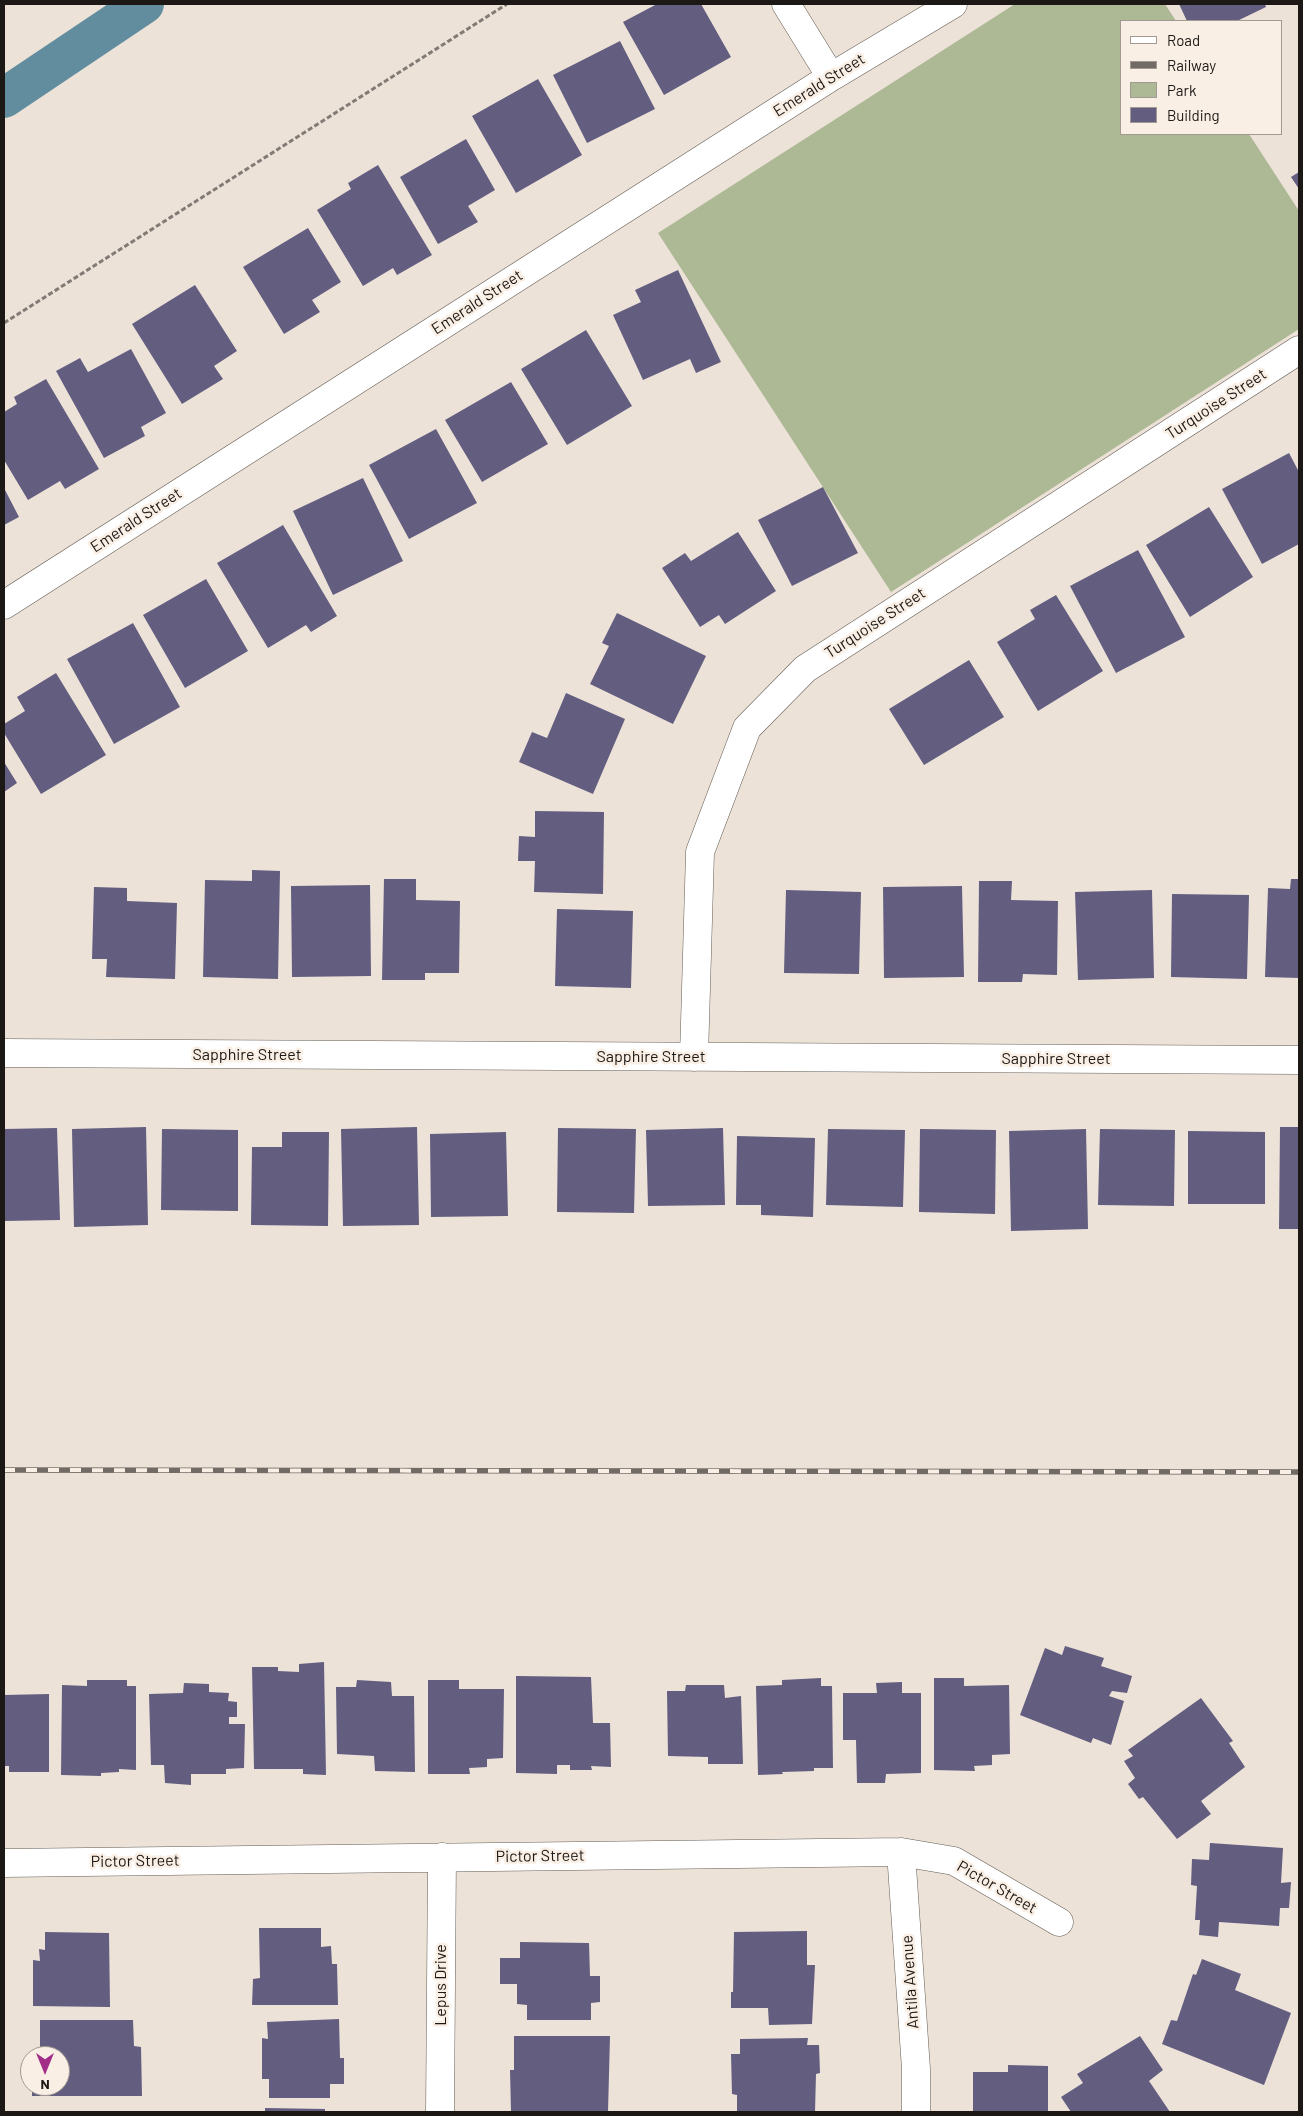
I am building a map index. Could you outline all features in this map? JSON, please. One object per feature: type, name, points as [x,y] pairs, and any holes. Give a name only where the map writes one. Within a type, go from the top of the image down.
[{"type":"street","points":[[786,4],[831,76]]},
{"type":"street","name":"Emerald Street","points":[[4,605],[831,76],[953,4]]},
{"type":"street","name":"Turquoise Street","points":[[694,1057],[700,852],[747,728],[804,669],[1299,350]]},
{"type":"street","name":"Sapphire Street","points":[[4,1053],[1299,1060]]},
{"type":"street","name":"Pictor Street","points":[[4,1863],[900,1852],[954,1861],[1058,1922]]},
{"type":"street","name":"Antila Avenue","points":[[900,1852],[916,2069],[916,2112]]},
{"type":"street","name":"Lepus Drive","points":[[440,2112],[442,1857]]},
{"type":"path","points":[[4,323],[507,4]]},
{"type":"green space","points":[[1015,4],[1165,4],[1175,20],[1120,20],[1120,135],[1250,135],[1299,211],[1299,329],[891,592],[658,233]]},
{"type":"building","points":[[657,4],[701,4],[731,57],[664,95],[623,22]]},
{"type":"building","points":[[1179,4],[1265,4],[1266,7],[1239,20],[1187,20]]},
{"type":"building","points":[[620,41],[655,109],[587,143],[553,75]]},
{"type":"building","points":[[538,79],[582,155],[516,193],[472,116]]},
{"type":"building","points":[[466,139],[495,190],[468,206],[478,222],[438,244],[400,177]]},
{"type":"building","points":[[378,165],[432,255],[397,275],[393,268],[363,286],[317,210],[351,189],[348,183]]},
{"type":"building","points":[[1299,172],[1299,189],[1291,177]]},
{"type":"building","points":[[308,228],[341,282],[312,300],[320,312],[284,334],[243,267]]},
{"type":"building","points":[[678,270],[721,362],[696,373],[690,359],[643,380],[613,315],[641,302],[635,290]]},
{"type":"building","points":[[195,285],[237,351],[214,366],[223,379],[182,404],[132,324]]},
{"type":"building","points":[[586,330],[632,406],[567,445],[521,369]]},
{"type":"building","points":[[131,349],[166,413],[141,427],[145,436],[104,458],[56,371],[80,358],[88,372]]},
{"type":"building","points":[[46,379],[99,469],[65,489],[60,481],[28,500],[4,460],[4,412],[17,404],[14,397]]},
{"type":"building","points":[[511,382],[548,444],[482,482],[445,420]]},
{"type":"building","points":[[436,429],[477,503],[409,539],[369,465]]},
{"type":"building","points":[[1289,453],[1299,472],[1299,544],[1262,564],[1222,489]]},
{"type":"building","points":[[363,478],[403,561],[333,595],[293,511]]},
{"type":"building","points":[[823,487],[858,553],[792,586],[758,520]]},
{"type":"building","points":[[4,488],[19,517],[4,525]]},
{"type":"building","points":[[1209,507],[1253,577],[1190,617],[1146,545]]},
{"type":"building","points":[[283,525],[337,616],[311,632],[306,625],[268,648],[217,563]]},
{"type":"building","points":[[738,532],[776,591],[725,624],[719,615],[700,627],[662,568],[685,553],[691,561]]},
{"type":"building","points":[[1138,550],[1185,637],[1116,673],[1070,586]]},
{"type":"building","points":[[206,579],[248,651],[185,688],[143,615]]},
{"type":"building","points":[[1056,595],[1103,671],[1038,711],[997,642],[1035,619],[1030,610]]},
{"type":"building","points":[[617,613],[706,656],[673,724],[590,684],[609,646],[602,643]]},
{"type":"building","points":[[133,623],[180,707],[114,744],[67,659]]},
{"type":"building","points":[[969,660],[1004,717],[924,765],[889,709]]},
{"type":"building","points":[[56,673],[106,755],[41,794],[4,733],[4,724],[25,711],[17,697]]},
{"type":"building","points":[[566,693],[625,719],[593,794],[519,762],[532,732],[547,738]]},
{"type":"building","points":[[4,762],[17,783],[4,792]]},
{"type":"building","points":[[535,811],[604,812],[603,894],[534,892],[535,861],[518,861],[519,836],[535,837]]},
{"type":"building","points":[[252,870],[280,871],[278,979],[203,977],[205,880],[252,881]]},
{"type":"building","points":[[384,879],[416,879],[416,900],[460,901],[459,973],[425,973],[425,980],[382,980]]},
{"type":"building","points":[[1291,879],[1299,879],[1299,978],[1265,977],[1268,888],[1290,889]]},
{"type":"building","points":[[979,881],[1012,881],[1011,900],[1058,901],[1057,975],[1023,974],[1022,982],[978,982]]},
{"type":"building","points":[[370,885],[371,976],[292,977],[291,886]]},
{"type":"building","points":[[962,886],[964,977],[884,978],[883,887]]},
{"type":"building","points":[[94,887],[127,888],[127,901],[177,903],[175,979],[106,977],[107,959],[92,959]]},
{"type":"building","points":[[786,890],[861,892],[859,974],[784,973]]},
{"type":"building","points":[[1152,890],[1154,978],[1078,980],[1075,892]]},
{"type":"building","points":[[1172,894],[1249,895],[1247,979],[1171,977]]},
{"type":"building","points":[[557,909],[633,911],[631,988],[555,986]]},
{"type":"building","points":[[146,1127],[148,1225],[74,1227],[72,1129]]},
{"type":"building","points":[[417,1127],[419,1225],[343,1226],[341,1129]]},
{"type":"building","points":[[1280,1127],[1299,1127],[1299,1229],[1279,1229]]},
{"type":"building","points":[[57,1128],[60,1220],[4,1221],[4,1129]]},
{"type":"building","points":[[558,1128],[636,1129],[634,1213],[557,1212]]},
{"type":"building","points":[[723,1128],[725,1205],[648,1206],[646,1130]]},
{"type":"building","points":[[162,1129],[238,1130],[238,1211],[161,1210]]},
{"type":"building","points":[[828,1129],[905,1130],[903,1207],[826,1205]]},
{"type":"building","points":[[920,1129],[996,1130],[995,1214],[919,1212]]},
{"type":"building","points":[[1086,1129],[1088,1229],[1011,1231],[1009,1131]]},
{"type":"building","points":[[1100,1129],[1175,1130],[1174,1206],[1098,1205]]},
{"type":"building","points":[[1188,1131],[1265,1132],[1265,1204],[1188,1204]]},
{"type":"building","points":[[282,1132],[329,1132],[328,1226],[251,1225],[252,1147],[282,1147]]},
{"type":"building","points":[[506,1132],[508,1216],[431,1217],[430,1134]]},
{"type":"building","points":[[737,1136],[815,1138],[813,1217],[761,1215],[761,1205],[736,1205]]},
{"type":"building","points":[[1065,1646],[1104,1658],[1101,1666],[1132,1676],[1127,1693],[1112,1691],[1109,1696],[1124,1701],[1111,1745],[1093,1738],[1091,1743],[1020,1715],[1045,1648],[1062,1655]]},
{"type":"building","points":[[324,1662],[326,1775],[303,1774],[303,1769],[254,1769],[252,1667],[278,1667],[278,1671],[299,1672],[299,1664]]},
{"type":"building","points":[[516,1676],[591,1677],[593,1723],[610,1723],[611,1767],[591,1766],[592,1770],[570,1770],[570,1765],[557,1765],[557,1774],[516,1773]]},
{"type":"building","points":[[821,1678],[821,1686],[832,1686],[833,1768],[814,1768],[814,1771],[758,1775],[756,1686],[782,1685],[782,1680]]},
{"type":"building","points":[[934,1678],[964,1678],[964,1686],[1009,1685],[1010,1754],[992,1755],[992,1765],[974,1766],[975,1771],[934,1770]]},
{"type":"building","points":[[87,1680],[127,1680],[127,1686],[136,1686],[136,1770],[119,1769],[119,1772],[101,1773],[101,1776],[61,1775],[62,1685],[87,1686]]},
{"type":"building","points":[[357,1680],[391,1682],[392,1696],[414,1696],[415,1772],[375,1771],[374,1756],[337,1754],[336,1687],[356,1687]]},
{"type":"building","points":[[428,1680],[459,1680],[459,1689],[504,1689],[503,1758],[487,1759],[487,1767],[469,1768],[470,1774],[428,1774]]},
{"type":"building","points":[[902,1682],[902,1693],[921,1693],[921,1773],[886,1774],[885,1783],[857,1783],[856,1740],[843,1740],[843,1693],[877,1693],[876,1683]]},
{"type":"building","points":[[184,1683],[209,1684],[209,1692],[229,1693],[228,1701],[237,1702],[237,1717],[229,1717],[229,1724],[245,1724],[244,1768],[226,1769],[226,1774],[191,1774],[191,1785],[165,1783],[164,1765],[151,1765],[149,1694],[183,1693]]},
{"type":"building","points":[[686,1685],[724,1685],[725,1698],[741,1696],[743,1764],[708,1764],[708,1757],[668,1756],[667,1691],[685,1691]]},
{"type":"building","points":[[49,1694],[49,1772],[9,1772],[9,1766],[4,1766],[4,1695]]},
{"type":"building","points":[[1201,1698],[1233,1741],[1229,1743],[1245,1767],[1201,1801],[1211,1814],[1177,1839],[1143,1797],[1139,1799],[1128,1784],[1135,1778],[1124,1761],[1133,1756],[1128,1750]]},
{"type":"building","points":[[1210,1843],[1283,1848],[1281,1883],[1291,1882],[1289,1908],[1280,1908],[1279,1926],[1219,1922],[1218,1937],[1199,1935],[1200,1920],[1195,1920],[1197,1886],[1191,1885],[1192,1859],[1209,1860]]},
{"type":"building","points":[[259,1928],[321,1928],[321,1947],[331,1946],[332,1964],[337,1964],[338,2005],[252,2005],[253,1979],[260,1978]]},
{"type":"building","points":[[807,1931],[807,1965],[815,1965],[812,2024],[769,2025],[768,2008],[731,2008],[734,1932]]},
{"type":"building","points":[[45,1932],[109,1933],[110,2007],[33,2006],[33,1960],[40,1961],[39,1949],[45,1950]]},
{"type":"building","points":[[520,1942],[589,1943],[590,1976],[600,1976],[600,2002],[591,2003],[591,2020],[527,2020],[527,2005],[517,2004],[517,1984],[500,1984],[500,1958],[520,1958]]},
{"type":"building","points":[[1202,1959],[1241,1974],[1235,1990],[1291,2013],[1264,2085],[1162,2044],[1171,2020],[1177,2021],[1193,1974],[1196,1975]]},
{"type":"building","points":[[339,2019],[340,2058],[344,2058],[344,2084],[330,2084],[330,2098],[269,2098],[269,2079],[262,2079],[262,2038],[268,2039],[267,2022]]},
{"type":"building","points":[[40,2020],[133,2020],[134,2046],[141,2047],[142,2096],[70,2096],[70,2046],[40,2046]]},
{"type":"building","points":[[514,2036],[610,2036],[608,2112],[511,2112],[510,2070],[514,2070]]},
{"type":"building","points":[[1140,2036],[1163,2070],[1149,2081],[1170,2112],[1071,2112],[1061,2097],[1083,2083],[1077,2074]]},
{"type":"building","points":[[808,2038],[807,2045],[819,2045],[820,2073],[816,2074],[815,2112],[737,2112],[737,2095],[732,2094],[731,2054],[740,2054],[740,2039]]},
{"type":"building","points":[[1008,2065],[1048,2066],[1048,2112],[973,2112],[973,2072],[1008,2072]]},
{"type":"building","points":[[265,2108],[325,2109],[325,2112],[265,2112]]},
{"type":"waterway","points":[[4,98],[144,4]]},
{"type":"railway","points":[[4,1470],[1299,1472]]}]
